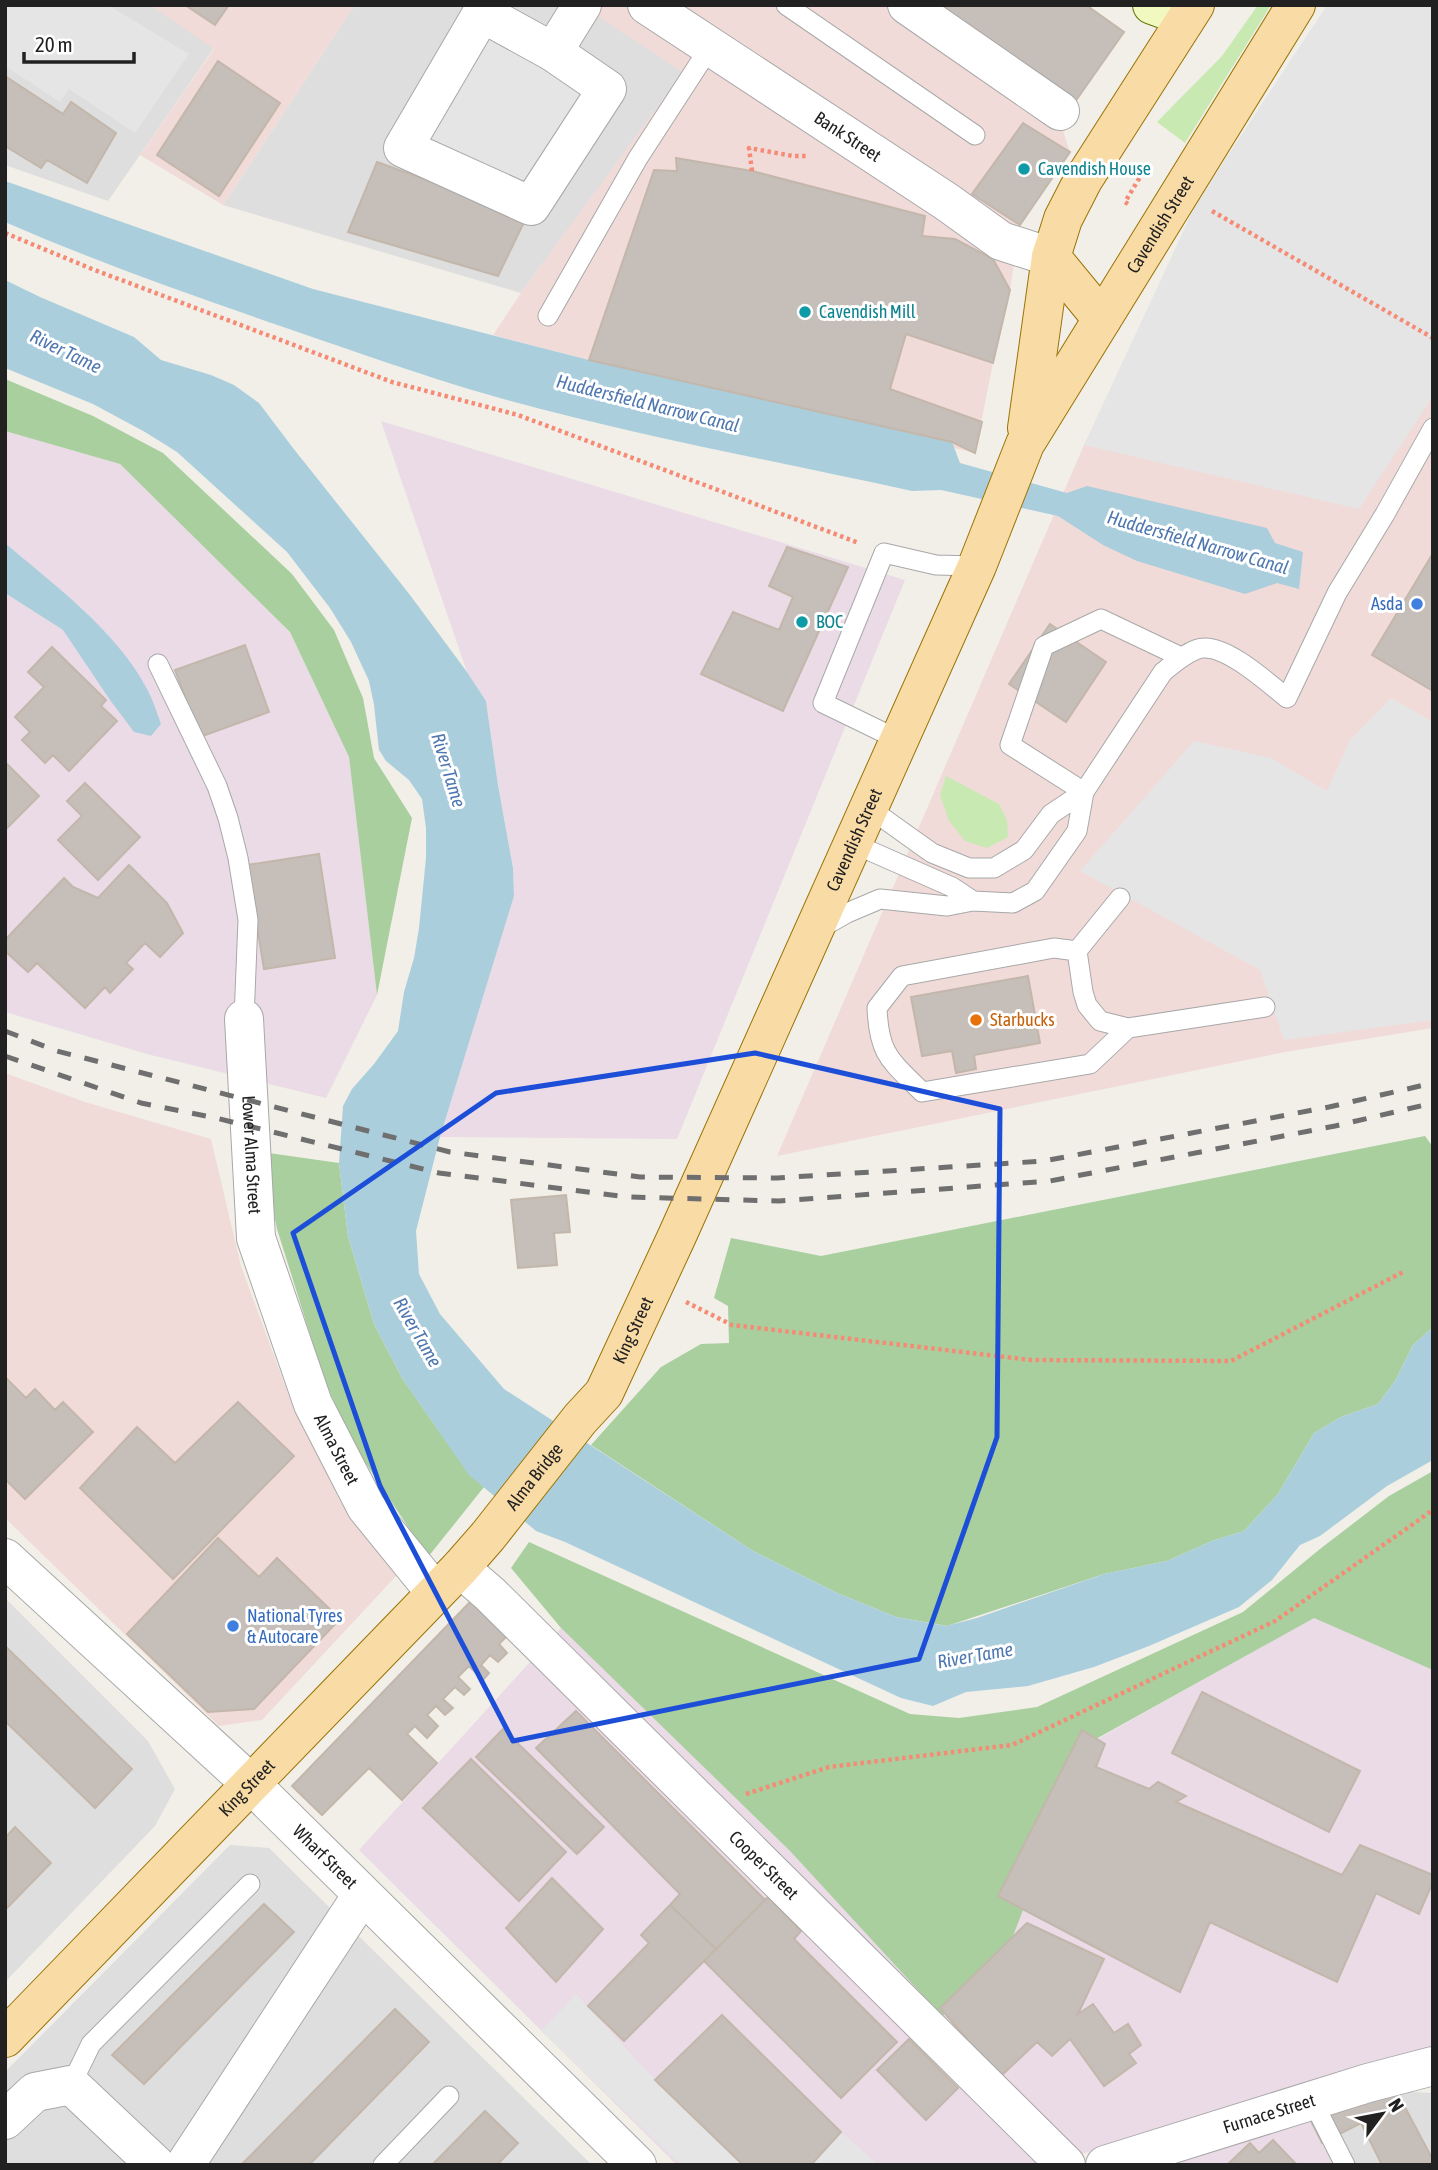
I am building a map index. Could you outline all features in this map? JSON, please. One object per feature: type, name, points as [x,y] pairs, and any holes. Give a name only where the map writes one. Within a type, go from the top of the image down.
[{"type":"main road","name":"Cavendish Street","points":[[677,1236],[977,566],[1025,444],[1296,5]]},
{"type":"main road","name":"Cavendish Street","points":[[1025,444],[1051,257],[1063,219],[1083,180],[1193,8]]},
{"type":"main road","points":[[1051,257],[1102,319]]},
{"type":"main road","name":"King Street","points":[[580,1419],[604,1393],[677,1236]]},
{"type":"main road","name":"Alma Bridge","points":[[488,1536],[580,1419]]},
{"type":"main road","name":"King Street","points":[[5,2038],[488,1536]]},
{"type":"street","points":[[553,52],[582,5]]},
{"type":"street","name":"Bank Street","points":[[647,5],[947,202],[1001,241],[1051,257]]},
{"type":"street","points":[[907,5],[1060,111]]},
{"type":"street","points":[[1152,5],[1163,9],[1193,8]]},
{"type":"street","points":[[482,13],[553,52],[607,89],[531,206],[402,148],[482,13]]},
{"type":"street","name":"Lower Alma Street","points":[[244,1019],[256,1238],[273,1289]]},
{"type":"street","name":"Alma Street","points":[[273,1289],[313,1404],[366,1507],[448,1580]]},
{"type":"street","name":"Wharf Street","points":[[5,1558],[250,1783],[637,2165]]},
{"type":"street","name":"Cooper Street","points":[[448,1580],[490,1594],[1066,2165]]},
{"type":"street","points":[[185,2165],[362,1895]]},
{"type":"street","name":"Furnace Street","points":[[1105,2165],[1368,2083],[1433,2066]]},
{"type":"street","points":[[5,2120],[35,2092],[71,2085],[156,2165]]},
{"type":"lane","points":[[786,5],[975,135]]},
{"type":"lane","points":[[548,316],[638,158],[710,47]]},
{"type":"lane","points":[[869,808],[932,853],[969,868],[994,868],[1024,850],[1051,814],[1084,792],[1163,672],[1181,657],[1203,648],[1230,654],[1287,698],[1337,593],[1433,428]]},
{"type":"lane","points":[[899,740],[823,703],[884,552],[936,565],[977,566]]},
{"type":"lane","points":[[1084,792],[1010,745],[1044,646],[1101,619],[1181,657]]},
{"type":"lane","points":[[159,664],[217,786],[238,858],[248,920],[244,1019]]},
{"type":"lane","points":[[813,932],[847,912],[880,899],[947,906],[973,901],[1013,903],[1035,891],[1077,831],[1084,792]]},
{"type":"lane","points":[[852,843],[952,887],[973,901]]},
{"type":"lane","points":[[1119,898],[1077,951],[1087,1005],[1100,1021],[1128,1028],[1265,1007]]},
{"type":"lane","points":[[1077,951],[1054,948],[902,976],[877,1008],[878,1033],[888,1058],[922,1092],[1090,1064],[1128,1028]]},
{"type":"lane","points":[[71,2085],[91,2044],[250,1884]]},
{"type":"lane","points":[[383,2165],[449,2095]]},
{"type":"lane","points":[[1312,2100],[1345,2165]]},
{"type":"path","points":[[751,171],[749,148],[793,156],[809,156],[838,132]]},
{"type":"path","points":[[1106,145],[1143,172],[1125,202],[1160,225]]},
{"type":"path","points":[[1207,208],[1433,338]]},
{"type":"path","points":[[5,233],[92,269],[392,382],[518,415],[884,552]]},
{"type":"path","points":[[652,1290],[679,1298],[732,1325],[746,1327],[1031,1360],[1231,1361],[1405,1271]]},
{"type":"path","points":[[704,1808],[830,1767],[1012,1745],[1275,1621],[1433,1510]]},
{"type":"highlighted area","points":[[755,1053],[1000,1109],[997,1437],[919,1659],[513,1741],[380,1486],[293,1233],[496,1093]]},
{"type":"shaded area","points":[[5,5],[150,5],[214,48],[108,201],[5,165]]},
{"type":"shaded area","points":[[10,5],[108,5],[189,54],[135,133],[69,89],[60,102],[5,66],[5,13]]},
{"type":"shaded area","points":[[150,5],[355,5],[223,205],[140,155],[214,49]]},
{"type":"shaded area","points":[[355,5],[584,5],[684,72],[521,293],[223,205]]},
{"type":"shaded area","points":[[596,5],[1086,5],[1124,32],[1061,125],[1070,152],[1020,225],[1010,290],[975,453],[493,335],[683,72],[591,12]]},
{"type":"shaded area","points":[[1327,5],[1433,5],[1433,396],[1359,509],[1084,445],[1196,204]]},
{"type":"shaded area","points":[[1433,5],[1433,1028],[1285,1052],[777,1156],[1100,413]]},
{"type":"shaded area","points":[[492,11],[607,89],[531,206],[403,148]]},
{"type":"shaded area","points":[[381,421],[905,580],[677,1139],[440,1137],[514,896],[513,868],[486,701],[467,672]]},
{"type":"shaded area","points":[[5,431],[120,464],[290,632],[349,757],[377,995],[326,1098],[147,1054],[5,1012],[5,593],[63,630],[95,623],[5,543]]},
{"type":"shaded area","points":[[1391,698],[1433,722],[1433,1020],[1284,1040],[1260,970],[1080,871],[1194,741],[1271,758],[1327,791],[1350,740]]},
{"type":"shaded area","points":[[5,1073],[85,1102],[211,1139],[241,1266],[290,1399],[341,1503],[397,1575],[262,1720],[219,1726],[5,1518]]},
{"type":"shaded area","points":[[5,1598],[148,1741],[175,1789],[155,1826],[5,1982]]},
{"type":"shaded area","points":[[1314,1617],[1433,1670],[1433,2052],[1061,2160],[1063,2165],[677,2165],[359,1850],[561,1628],[790,1851],[942,2015],[1087,1745]]},
{"type":"shaded area","points":[[230,1845],[269,1848],[592,2165],[5,2165],[5,2072]]},
{"type":"shaded area","points":[[576,1994],[655,2080],[743,2165],[681,2165],[541,2031]]},
{"type":"shaded area","points":[[1397,2091],[1433,2093],[1433,2165],[1332,2165],[1306,2111]]},
{"type":"shaded area","points":[[1306,2111],[1332,2165],[1169,2165]]},
{"type":"shaded area","points":[[841,2132],[878,2165],[811,2165]]},
{"type":"green space","points":[[1258,5],[1271,5],[1185,143],[1157,122],[1222,56]]},
{"type":"green space","points":[[5,379],[93,416],[163,453],[292,574],[334,630],[363,698],[374,758],[412,818],[377,995],[349,757],[290,632],[120,464],[5,431]]},
{"type":"green space","points":[[946,776],[999,804],[1007,820],[1008,837],[987,848],[965,841],[949,821],[940,795]]},
{"type":"green space","points":[[1425,1136],[1433,1147],[1433,1327],[1413,1345],[1395,1381],[1378,1404],[1341,1417],[1314,1433],[1278,1494],[1244,1531],[1212,1541],[1167,1561],[1104,1574],[947,1626],[896,1617],[837,1593],[753,1551],[591,1445],[661,1367],[701,1344],[729,1343],[728,1306],[714,1298],[731,1238],[821,1256]]},
{"type":"green space","points":[[262,1152],[339,1163],[348,1236],[374,1324],[402,1378],[469,1474],[484,1487],[428,1557],[357,1450],[325,1382],[277,1229]]},
{"type":"green space","points":[[1433,1471],[1433,1670],[1314,1618],[1087,1744],[1003,1962],[942,2016],[790,1851],[561,1628],[511,1568],[529,1542],[910,1714],[959,1718],[1037,1707],[1243,1612],[1389,1496]]},
{"type":"water","name":"Huddersfield Narrow Canal","points":[[5,181],[313,289],[589,360],[952,442],[960,463],[1067,493],[1087,486],[1267,528],[1275,543],[1303,552],[1299,589],[1277,583],[1245,594],[1137,561],[1103,545],[1058,516],[941,490],[912,491],[649,435],[545,410],[443,381],[184,292],[5,222]]},
{"type":"water","name":"River Tame","points":[[5,280],[134,337],[161,360],[234,385],[259,403],[410,595],[486,701],[513,868],[514,896],[440,1137],[416,1231],[419,1274],[440,1314],[504,1389],[753,1551],[837,1593],[896,1617],[946,1626],[1104,1574],[1167,1561],[1212,1541],[1244,1531],[1278,1494],[1314,1433],[1341,1417],[1378,1404],[1395,1381],[1413,1345],[1433,1327],[1433,1460],[1387,1486],[1320,1536],[1300,1545],[1272,1580],[1239,1607],[1094,1667],[1028,1686],[966,1692],[933,1706],[901,1698],[536,1531],[469,1475],[402,1378],[374,1324],[348,1236],[339,1163],[343,1106],[352,1089],[398,1031],[419,928],[426,858],[422,799],[409,780],[386,761],[379,750],[369,681],[351,642],[330,608],[287,552],[177,452],[93,404],[5,368]]},
{"type":"water","points":[[5,543],[64,592],[119,648],[147,689],[161,724],[151,736],[134,732],[63,630],[5,593]]},
{"type":"building","points":[[185,5],[229,5],[215,25]]},
{"type":"building","points":[[926,5],[1086,5],[1124,32],[1072,106]]},
{"type":"building","points":[[218,61],[280,103],[219,196],[157,155]]},
{"type":"building","points":[[5,76],[63,114],[71,102],[116,133],[87,183],[47,160],[41,168],[5,146]]},
{"type":"building","name":"Cavendish House","points":[[1023,123],[1070,152],[1020,225],[972,194]]},
{"type":"building","name":"Cavendish Mill","points":[[676,158],[752,171],[925,216],[922,236],[955,239],[993,259],[1010,290],[993,363],[906,334],[890,389],[982,422],[975,453],[952,442],[589,360],[654,170],[677,171]]},
{"type":"building","points":[[377,162],[527,216],[498,276],[348,232]]},
{"type":"building","name":"BOC","points":[[787,547],[848,567],[783,711],[701,674],[733,612],[779,630],[793,597],[769,586]]},
{"type":"building","name":"Asda","points":[[1433,553],[1433,691],[1372,655]]},
{"type":"building","points":[[1050,624],[1106,662],[1066,722],[1009,684]]},
{"type":"building","points":[[245,645],[269,712],[200,737],[175,670]]},
{"type":"building","points":[[52,647],[106,700],[101,706],[117,721],[69,771],[53,755],[45,763],[22,740],[30,732],[15,717],[44,687],[28,672]]},
{"type":"building","points":[[5,762],[39,796],[5,830]]},
{"type":"building","points":[[85,783],[140,837],[98,880],[58,840],[82,816],[67,801]]},
{"type":"building","points":[[319,854],[335,958],[264,969],[247,865]]},
{"type":"building","points":[[129,865],[167,903],[183,933],[160,957],[145,943],[126,963],[133,969],[110,993],[105,987],[85,1008],[37,963],[28,972],[5,951],[5,940],[64,878],[73,887],[98,898]]},
{"type":"building","name":"Starbucks","points":[[1028,976],[1040,1043],[974,1055],[976,1069],[956,1073],[952,1051],[922,1056],[911,997]]},
{"type":"building","points":[[566,1195],[570,1232],[554,1233],[557,1265],[518,1268],[511,1200]]},
{"type":"building","points":[[5,1377],[26,1398],[35,1389],[55,1410],[63,1402],[93,1432],[25,1499],[5,1479]]},
{"type":"building","points":[[238,1402],[294,1456],[173,1579],[80,1488],[137,1427],[175,1463]]},
{"type":"building","name":"National Tyres & Autocare","points":[[218,1538],[259,1577],[277,1558],[340,1619],[254,1709],[208,1712],[127,1634]]},
{"type":"building","points":[[471,1601],[507,1636],[499,1644],[507,1653],[498,1662],[490,1655],[481,1665],[489,1673],[483,1680],[469,1666],[458,1677],[470,1689],[464,1695],[455,1687],[443,1699],[453,1708],[445,1715],[436,1706],[427,1715],[438,1726],[427,1738],[415,1726],[407,1734],[437,1763],[402,1800],[369,1768],[322,1815],[292,1786]]},
{"type":"building","points":[[5,1646],[132,1769],[95,1808],[5,1721]]},
{"type":"building","points":[[1202,1692],[1360,1771],[1329,1832],[1172,1753]]},
{"type":"building","points":[[576,1711],[765,1900],[716,1949],[670,1905],[680,1894],[536,1748]]},
{"type":"building","points":[[503,1729],[604,1827],[577,1854],[476,1757]]},
{"type":"building","points":[[1082,1730],[1105,1744],[1096,1767],[1149,1789],[1158,1782],[1186,1796],[1176,1802],[1342,1875],[1360,1845],[1433,1875],[1433,1882],[1419,1914],[1376,1893],[1337,1982],[1210,1922],[1180,1992],[998,1896]]},
{"type":"building","points":[[471,1759],[566,1852],[519,1901],[423,1808]]},
{"type":"building","points":[[15,1827],[51,1863],[5,1910],[5,1838]]},
{"type":"building","points":[[552,1878],[603,1929],[556,1982],[506,1928]]},
{"type":"building","points":[[768,1897],[801,1931],[794,1939],[897,2042],[841,2098],[704,1961]]},
{"type":"building","points":[[264,1904],[294,1932],[144,2084],[112,2055]]},
{"type":"building","points":[[670,1905],[716,1949],[624,2041],[588,2006],[649,1943],[641,1935]]},
{"type":"building","points":[[1027,1923],[1104,1959],[1078,2014],[1093,2004],[1114,2033],[1128,2024],[1141,2045],[1129,2054],[1136,2063],[1104,2086],[1070,2039],[1052,2056],[1037,2042],[1000,2077],[940,2008]]},
{"type":"building","points":[[395,2009],[429,2042],[309,2165],[241,2165]]},
{"type":"building","points":[[722,2015],[841,2132],[811,2165],[743,2165],[655,2080]]},
{"type":"building","points":[[909,2039],[958,2088],[926,2120],[877,2070]]},
{"type":"building","points":[[1398,2094],[1433,2160],[1433,2165],[1382,2165],[1361,2123],[1322,2143],[1306,2111]]},
{"type":"building","points":[[485,2111],[518,2143],[497,2165],[432,2165]]},
{"type":"building","points":[[1273,2140],[1297,2165],[1227,2165],[1250,2143],[1259,2153]]},
{"type":"railway","points":[[5,1031],[57,1051],[450,1152],[640,1177],[777,1178],[1044,1161],[1329,1107],[1433,1083]]},
{"type":"railway","points":[[5,1056],[141,1103],[216,1118],[439,1173],[627,1197],[779,1201],[1050,1181],[1335,1126],[1433,1103]]},
{"type":"place","name":"Cavendish House","points":[[1024,169]]},
{"type":"place","name":"Cavendish Mill","points":[[805,312]]},
{"type":"place","name":"Asda","points":[[1417,604]]},
{"type":"place","name":"BOC","points":[[802,622]]},
{"type":"place","name":"Starbucks","points":[[976,1020]]},
{"type":"place","name":"National Tyres & Autocare","points":[[233,1626]]}]
